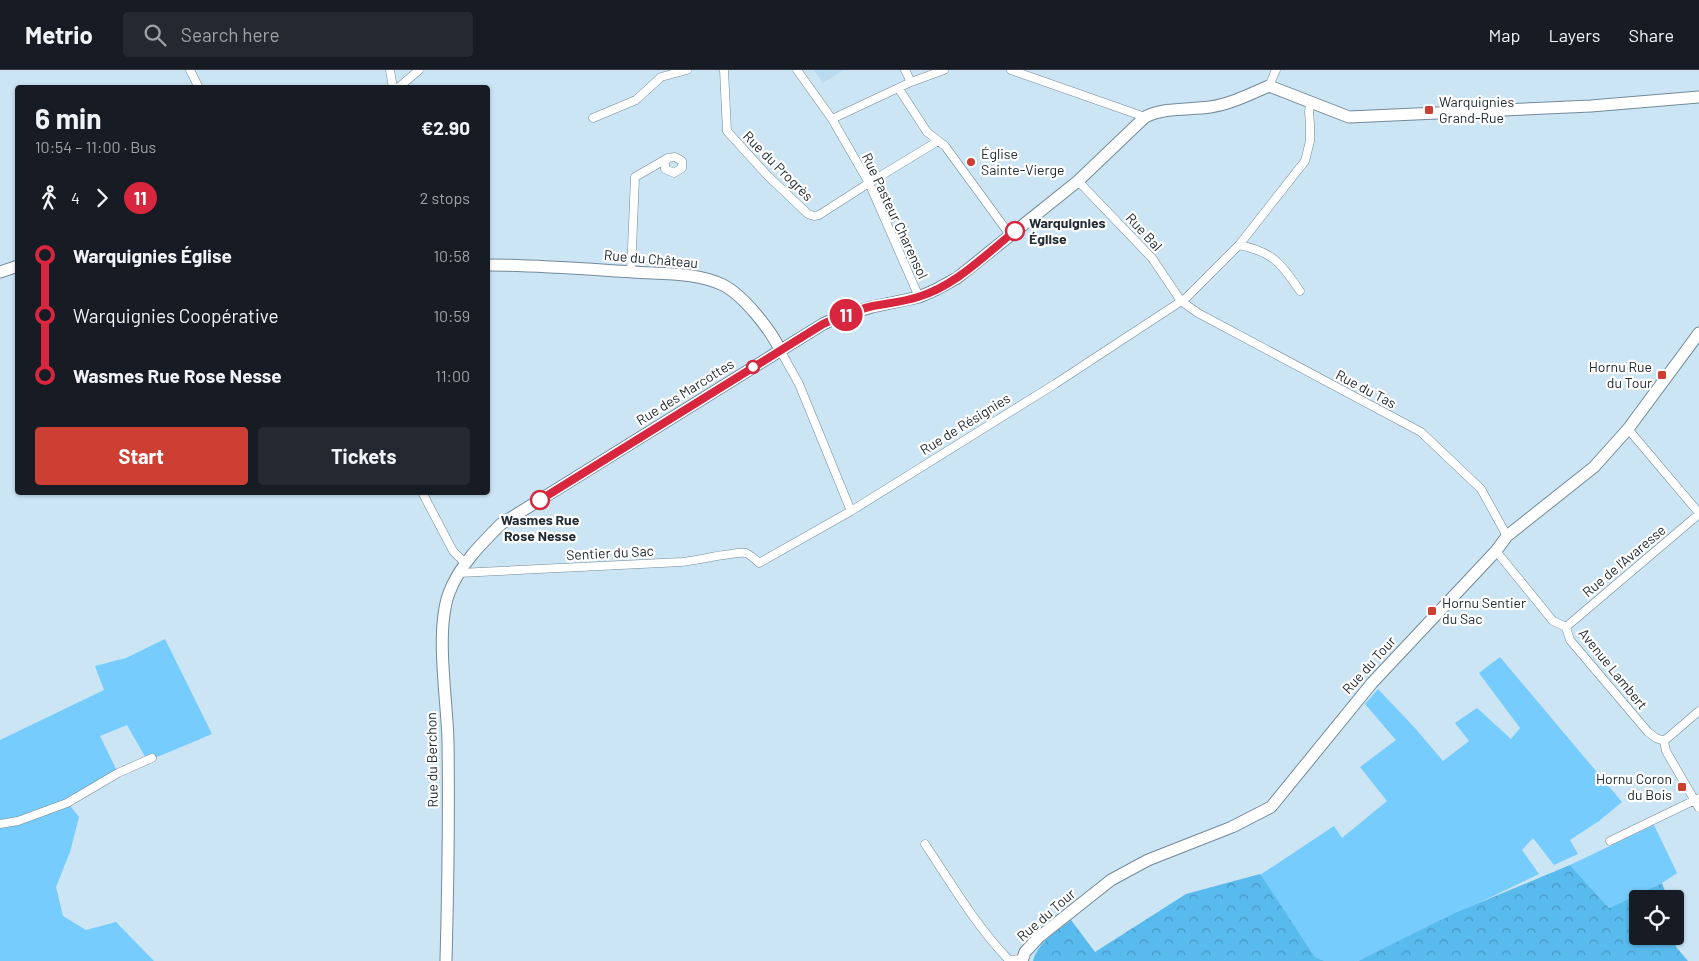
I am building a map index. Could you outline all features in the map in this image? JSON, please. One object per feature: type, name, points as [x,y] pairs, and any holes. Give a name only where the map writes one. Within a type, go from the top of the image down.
[{"type":"street","points":[[190,70],[198,85]]},
{"type":"street","points":[[390,70],[392,85]]},
{"type":"street","points":[[402,85],[419,70]]},
{"type":"street","points":[[593,118],[636,100],[661,77],[686,70]]},
{"type":"street","name":"Rue du Progrès","points":[[724,70],[726,131],[767,175],[808,214],[819,215],[869,183]]},
{"type":"street","name":"Rue Pasteur Charensol","points":[[797,70],[832,120],[869,183],[919,297]]},
{"type":"street","points":[[905,70],[911,82]]},
{"type":"street","points":[[832,120],[911,82],[944,70]]},
{"type":"street","points":[[1011,70],[1146,117],[1165,110],[1213,107],[1242,98],[1269,86],[1276,70]]},
{"type":"street","points":[[1269,86],[1349,117],[1591,106],[1699,97]]},
{"type":"street","points":[[898,89],[927,132],[945,146],[1010,235]]},
{"type":"street","points":[[1300,291],[1277,261],[1257,249],[1239,245],[1305,161],[1310,141],[1308,112],[1310,103]]},
{"type":"street","name":"Rue des Marcottes","points":[[463,568],[486,538],[501,524],[823,324],[838,317],[872,307],[919,297],[957,278],[1078,181],[1146,117]]},
{"type":"street","points":[[869,183],[938,141]]},
{"type":"street","points":[[631,272],[635,177],[668,158]]},
{"type":"street","name":"Rue Bal","points":[[1078,181],[1152,258],[1184,299]]},
{"type":"street","name":"Rue de Résignies","points":[[759,562],[851,511],[1055,384],[1184,299],[1239,245]]},
{"type":"street","name":"Rue du Château","points":[[490,265],[631,272],[696,277],[710,280],[735,292],[748,304],[780,350]]},
{"type":"street","points":[[0,272],[15,267]]},
{"type":"street","name":"Rue du Tas","points":[[1184,299],[1198,313],[1421,432],[1481,489],[1507,536]]},
{"type":"street","name":"Rue du Tour","points":[[1022,960],[1025,952],[1039,937],[1111,880],[1148,860],[1232,827],[1271,807],[1372,683],[1496,551],[1507,536],[1594,468],[1628,430],[1699,334]]},
{"type":"street","points":[[780,350],[800,386],[851,511]]},
{"type":"street","points":[[1628,430],[1699,514]]},
{"type":"street","points":[[424,495],[463,568]]},
{"type":"street","name":"Rue de l'Avaresse","points":[[1566,627],[1699,514]]},
{"type":"street","name":"Avenue Lambert","points":[[1496,551],[1553,621],[1566,627],[1570,640],[1648,732],[1664,741]]},
{"type":"street","name":"Sentier du Sac","points":[[463,568],[674,563],[738,553],[746,553],[759,562]]},
{"type":"street","name":"Rue du Berchon","points":[[446,961],[449,847],[448,738],[443,624],[449,594],[463,568]]},
{"type":"street","points":[[1699,711],[1664,741],[1666,750],[1697,799],[1699,808]]},
{"type":"street","points":[[0,824],[18,821],[67,803],[118,773],[152,758]]},
{"type":"street","points":[[1610,842],[1697,799]]},
{"type":"street","points":[[925,844],[959,896],[987,934],[1009,960],[1022,960]]},
{"type":"shaded area","points":[[814,70],[843,70],[823,83]]},
{"type":"shaded area","points":[[165,639],[212,734],[147,760],[127,725],[100,736],[118,773],[68,803],[79,817],[70,852],[56,887],[63,916],[86,930],[116,922],[154,961],[0,961],[0,740],[104,690],[95,666],[126,658]]},
{"type":"shaded area","points":[[1500,657],[1622,802],[1599,821],[1570,840],[1578,854],[1554,865],[1533,838],[1522,850],[1539,874],[1358,961],[1325,961],[1315,957],[1260,875],[1334,826],[1342,838],[1387,801],[1360,767],[1396,740],[1365,704],[1378,689],[1443,761],[1469,741],[1455,723],[1477,708],[1511,739],[1520,728],[1479,673]]},
{"type":"shaded area","points":[[1654,825],[1677,873],[1647,890],[1629,890],[1629,899],[1609,908],[1570,865]]},
{"type":"green space","points":[[1570,865],[1609,908],[1629,899],[1629,945],[1676,945],[1688,961],[1358,961],[1455,913]]},
{"type":"green space","points":[[1260,874],[1315,957],[1325,961],[1033,961],[1035,954],[1043,943],[1071,920],[1095,952],[1186,894]]},
{"type":"green space","points":[[1662,883],[1665,890],[1647,890]]},
{"type":"bus line","name":"11","points":[[540,500],[823,324],[838,317],[872,307],[902,302],[935,290],[957,278],[1015,231]]},
{"type":"place","name":"Warquignies Grand-Rue","points":[[1429,110]]},
{"type":"place","name":"Église Sainte-Vierge","points":[[971,162]]},
{"type":"place","name":"Warquignies Église","points":[[1015,231]]},
{"type":"place","name":"Hornu Rue du Tour","points":[[1662,375]]},
{"type":"place","name":"Wasmes Rue Rose Nesse","points":[[540,500]]},
{"type":"place","name":"Hornu Sentier du Sac","points":[[1432,611]]},
{"type":"place","name":"Hornu Coron du Bois","points":[[1682,787]]}]
